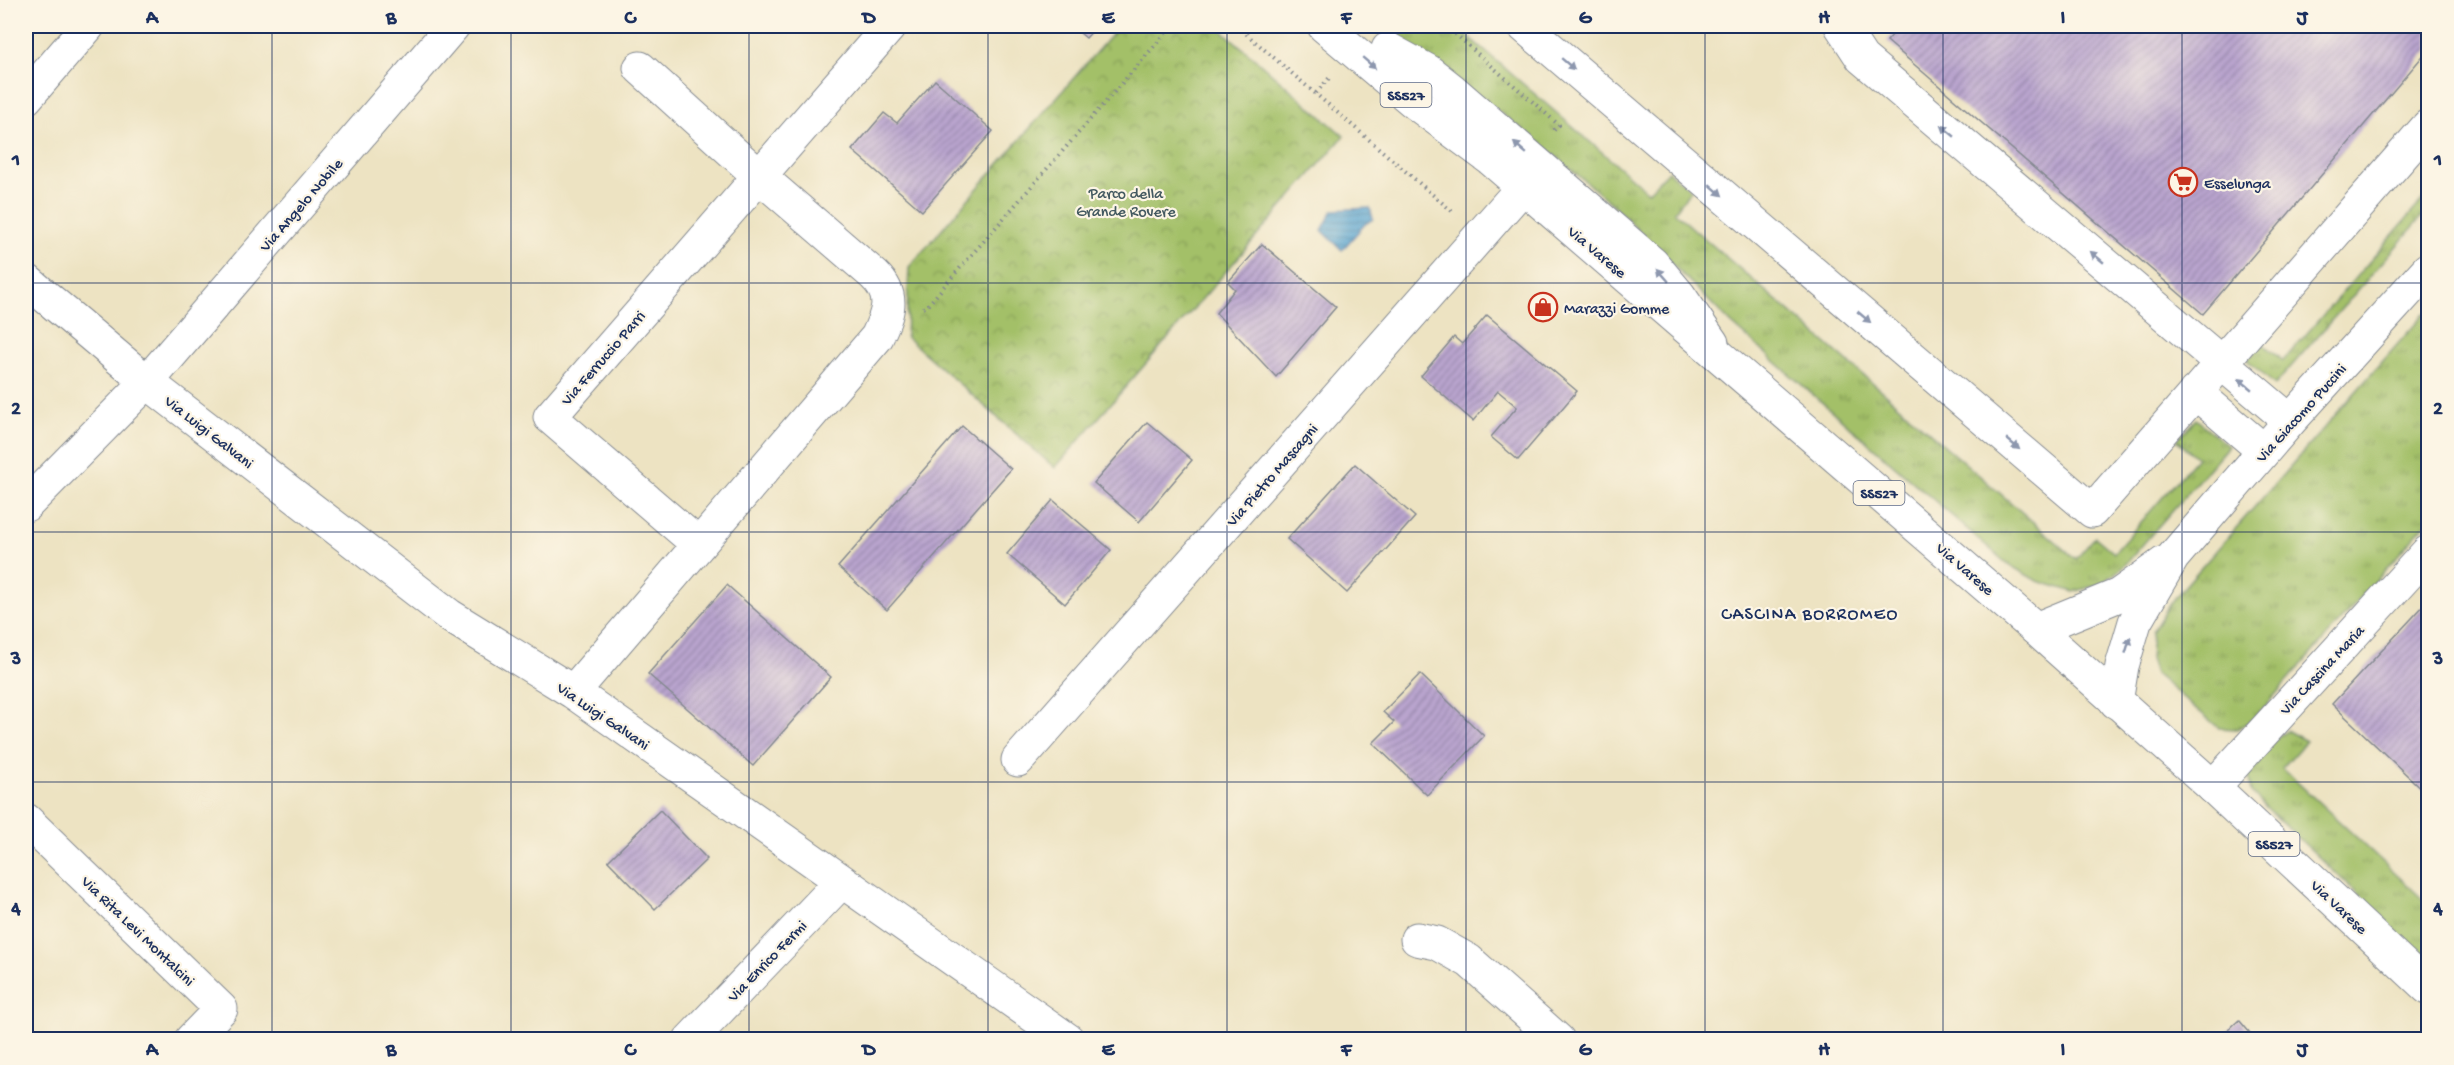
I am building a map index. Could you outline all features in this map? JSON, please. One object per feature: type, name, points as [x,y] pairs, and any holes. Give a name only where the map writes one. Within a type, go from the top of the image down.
[{"type":"street","points":[[26,98],[88,26]]},
{"type":"street","name":"Via Angelo Nobile","points":[[147,382],[453,26]]},
{"type":"street","name":"Via Ferruccio Parri","points":[[699,545],[550,417],[890,26]]},
{"type":"street","name":"Via Varese","points":[[1324,26],[1414,102],[1492,160],[2036,629],[2212,787],[2428,988]]},
{"type":"street","name":"Via Varese","points":[[1359,26],[1388,50],[1449,109],[1492,160]]},
{"type":"street","points":[[1524,26],[2092,511],[2428,126]]},
{"type":"street","points":[[1840,26],[1862,58],[2290,421]]},
{"type":"street","points":[[1388,50],[1428,71],[1452,90],[1653,264],[1679,295],[1721,357]]},
{"type":"street","points":[[573,692],[877,337],[888,314],[884,285],[758,176],[640,68]]},
{"type":"street","name":"Via Pietro Mascagni","points":[[1018,760],[1522,187]]},
{"type":"street","name":"Via Giacomo Puccini","points":[[2116,702],[2122,666],[2134,622],[2173,557],[2290,421],[2428,269]]},
{"type":"street","name":"Via Luigi Galvani","points":[[26,280],[147,382],[450,616],[573,692],[1068,1040]]},
{"type":"street","points":[[26,505],[147,382]]},
{"type":"street","points":[[2195,392],[2264,451]]},
{"type":"street","name":"Via Cascina Maria","points":[[2212,787],[2428,552]]},
{"type":"street","name":"Via Giacomo Puccini","points":[[2036,629],[2120,595],[2173,557]]},
{"type":"street","name":"Via Rita Levi Montalcini","points":[[26,820],[221,1009],[191,1040]]},
{"type":"street","name":"Via Enrico Fermi","points":[[690,1040],[842,881]]},
{"type":"street","points":[[1417,939],[1437,943],[1469,961],[1558,1040]]},
{"type":"path","points":[[888,314],[926,307],[1172,26]]},
{"type":"path","points":[[1237,26],[1481,236]]},
{"type":"green space","name":"Parco della Grande Rovere","points":[[1119,26],[1217,26],[1344,136],[1055,468],[906,337],[909,267]]},
{"type":"green space","points":[[1384,26],[1456,26],[1648,192],[1668,171],[1691,190],[1674,212],[2076,559],[2095,537],[2114,553],[2197,458],[2177,440],[2196,419],[2228,446],[2125,565],[2103,583],[2074,592],[2037,581],[2006,563],[1732,324],[1611,203],[1535,139]]},
{"type":"green space","points":[[2428,194],[2428,210],[2275,385],[2247,360],[2262,343],[2283,361]]},
{"type":"green space","points":[[2425,313],[2428,316],[2428,521],[2254,719],[2237,729],[2219,728],[2155,674],[2150,659],[2152,632],[2171,602]]},
{"type":"green space","points":[[2286,730],[2306,741],[2282,768],[2428,904],[2428,961],[2251,793],[2247,763]]},
{"type":"water","points":[[1370,208],[1373,219],[1365,224],[1342,250],[1322,230],[1333,210]]},
{"type":"building","points":[[1072,26],[1097,26],[1086,38]]},
{"type":"building","name":"Esselunga","points":[[1900,26],[2428,26],[2428,50],[2203,314],[1887,41]]},
{"type":"building","points":[[935,80],[993,131],[922,211],[852,150],[884,113],[897,123]]},
{"type":"building","points":[[1262,244],[1336,307],[1276,377],[1216,313],[1235,289],[1228,282]]},
{"type":"building","points":[[1487,315],[1577,391],[1518,460],[1491,437],[1517,407],[1498,391],[1473,421],[1421,376],[1454,337],[1462,344]]},
{"type":"building","points":[[1147,422],[1192,460],[1139,522],[1094,483]]},
{"type":"building","points":[[962,426],[1011,469],[887,610],[838,567]]},
{"type":"building","points":[[1355,464],[1415,517],[1347,593],[1287,539]]},
{"type":"building","points":[[1053,500],[1111,550],[1065,604],[1007,554]]},
{"type":"building","points":[[727,585],[831,677],[753,766],[648,674]]},
{"type":"building","points":[[2428,601],[2428,795],[2332,704]]},
{"type":"building","points":[[1420,674],[1484,736],[1427,795],[1373,743],[1394,722],[1383,712]]},
{"type":"building","points":[[660,810],[707,859],[655,909],[608,861]]},
{"type":"building","points":[[2239,1020],[2256,1040],[2217,1040]]},
{"type":"place","name":"Esselunga","points":[[2183,182]]},
{"type":"place","name":"Marazzi Gomme","points":[[1543,307]]},
{"type":"district","name":"CASCINA BORROMEO","points":[[1810,613]]}]
